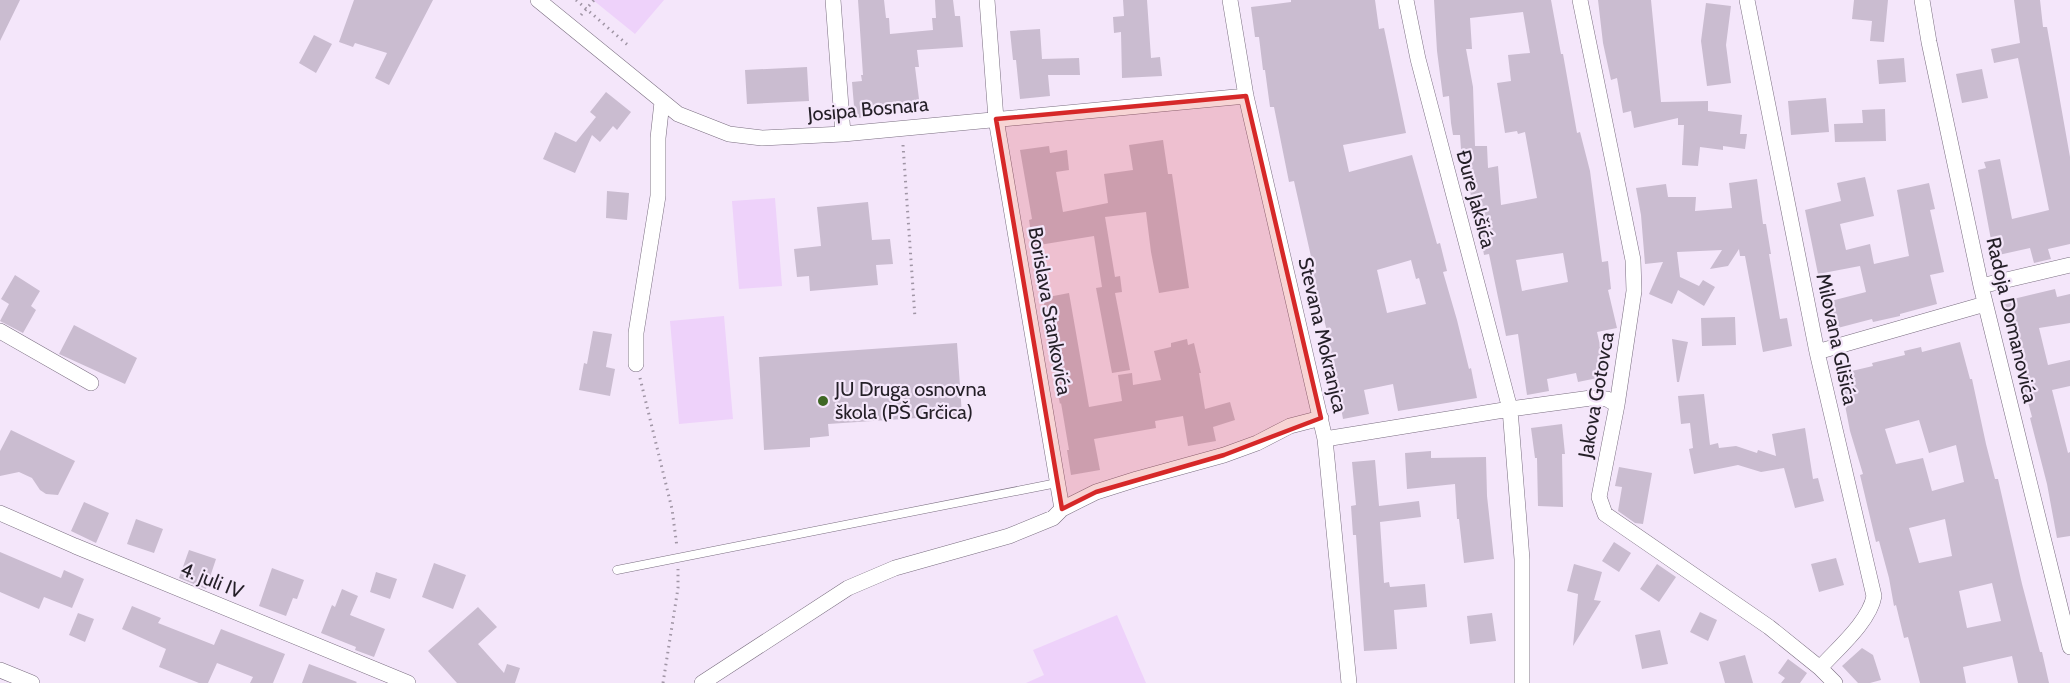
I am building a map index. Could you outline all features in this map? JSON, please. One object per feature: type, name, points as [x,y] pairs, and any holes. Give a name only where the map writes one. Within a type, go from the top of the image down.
[{"type":"street","name":"Josipa Bosnara","points":[[538,0],[678,114],[729,134],[762,138],[843,134],[1246,96]]},
{"type":"street","points":[[833,0],[843,134]]},
{"type":"street","name":"Borislava Stankovića","points":[[987,0],[996,118],[1062,509]]},
{"type":"street","name":"Stevana Mokranjca","points":[[1230,0],[1246,96],[1322,418],[1348,683]]},
{"type":"street","name":"Đure Jakšića","points":[[1406,0],[1418,59],[1510,409],[1522,559],[1522,683]]},
{"type":"street","name":"Jakova Gotovca","points":[[1580,0],[1633,260],[1634,291],[1617,405],[1599,497],[1605,514],[1769,627],[1835,683]]},
{"type":"street","name":"Milovana Glišića","points":[[1747,0],[1817,352],[1874,596],[1866,617],[1820,668]]},
{"type":"street","name":"Radoja Domanovića","points":[[1922,0],[1985,304],[2070,647]]},
{"type":"street","points":[[636,364],[636,333],[658,196],[658,138],[662,102]]},
{"type":"street","points":[[1981,286],[2070,265]]},
{"type":"street","points":[[1817,352],[1985,304]]},
{"type":"street","points":[[0,331],[91,383]]},
{"type":"street","points":[[1325,439],[1592,398],[1606,399],[1617,405]]},
{"type":"street","points":[[702,683],[848,588],[895,568],[1009,536],[1053,518],[1062,509],[1096,492],[1224,455],[1257,443],[1290,426],[1322,418]]},
{"type":"street","name":"4. juli IV","points":[[0,513],[85,551],[408,683]]},
{"type":"street","points":[[0,670],[32,683]]},
{"type":"lane","points":[[617,570],[1057,483]]},
{"type":"path","points":[[576,0],[629,46]]},
{"type":"path","points":[[902,128],[915,318]]},
{"type":"path","points":[[636,364],[677,534],[678,588],[663,683]]},
{"type":"highlighted area","points":[[1246,96],[1321,418],[1224,455],[1096,492],[1062,509],[996,119]]},
{"type":"shaded area","points":[[593,0],[664,0],[635,34]]},
{"type":"shaded area","points":[[775,198],[782,286],[739,289],[732,201]]},
{"type":"shaded area","points":[[724,316],[733,419],[679,424],[670,321]]},
{"type":"shaded area","points":[[1117,615],[1146,683],[1026,683],[1044,675],[1033,650]]},
{"type":"building","points":[[0,0],[20,0],[0,41]]},
{"type":"building","points":[[354,0],[433,0],[389,85],[375,78],[387,53],[355,43],[353,47],[339,42]]},
{"type":"building","points":[[858,0],[884,0],[890,34],[933,30],[932,18],[936,18],[935,0],[953,0],[955,16],[960,16],[963,47],[917,50],[919,67],[915,67],[920,107],[868,108],[869,117],[855,118],[852,82],[862,81],[861,75],[863,75]]},
{"type":"building","points":[[1123,0],[1147,0],[1151,58],[1160,57],[1162,76],[1122,78],[1121,32],[1114,33],[1113,17],[1124,16]]},
{"type":"building","points":[[1291,0],[1375,0],[1379,29],[1384,28],[1406,133],[1343,145],[1349,172],[1412,155],[1437,244],[1440,243],[1447,271],[1443,272],[1469,369],[1471,368],[1477,398],[1398,411],[1393,384],[1364,390],[1369,414],[1343,419],[1327,344],[1330,343],[1312,261],[1294,181],[1289,182],[1274,107],[1270,107],[1259,37],[1255,37],[1251,7],[1291,2]],"holes":[[[1411,260],[1416,279],[1419,278],[1426,304],[1387,313],[1377,270]]]},
{"type":"building","points":[[1434,0],[1551,0],[1577,133],[1580,132],[1590,171],[1602,262],[1608,261],[1611,289],[1608,290],[1617,328],[1597,332],[1607,376],[1578,382],[1576,373],[1547,379],[1549,391],[1527,395],[1518,334],[1506,336],[1489,254],[1484,255],[1476,210],[1472,210],[1469,176],[1463,177],[1460,135],[1453,135],[1449,96],[1443,97]],"holes":[[[1523,12],[1530,53],[1508,55],[1511,81],[1497,83],[1505,133],[1525,132],[1537,198],[1501,205],[1498,166],[1488,168],[1487,146],[1475,146],[1473,87],[1466,49],[1472,49],[1470,18]],[[1563,253],[1568,282],[1522,291],[1516,260]]]},
{"type":"building","points":[[1598,0],[1651,0],[1661,102],[1708,101],[1708,111],[1742,115],[1740,134],[1747,134],[1745,149],[1723,146],[1723,150],[1700,147],[1698,166],[1682,165],[1684,125],[1678,125],[1678,118],[1634,128],[1631,111],[1623,113],[1617,78],[1611,80],[1603,43]]},
{"type":"building","points":[[1854,0],[1888,0],[1884,42],[1870,41],[1872,21],[1852,19]]},
{"type":"building","points":[[2014,0],[2040,0],[2043,27],[2047,27],[2070,157],[2070,244],[2048,249],[2051,259],[2034,263],[2030,248],[1994,256],[1978,170],[1986,168],[1984,162],[2000,159],[2012,219],[2049,210],[2018,58],[1994,63],[1991,49],[2020,43]]},
{"type":"building","points":[[1706,3],[1731,6],[1726,45],[1731,83],[1707,86],[1701,41]]},
{"type":"building","points":[[1040,29],[1042,59],[1079,58],[1080,75],[1048,75],[1050,96],[1020,99],[1010,31]]},
{"type":"building","points":[[314,35],[332,44],[316,73],[299,63]]},
{"type":"building","points":[[1904,58],[1906,82],[1879,84],[1877,60]]},
{"type":"building","points":[[807,67],[809,101],[747,104],[745,70]]},
{"type":"building","points":[[1982,69],[1988,98],[1962,103],[1956,74]]},
{"type":"building","points":[[606,92],[631,112],[617,130],[613,126],[600,142],[592,135],[575,173],[543,159],[555,132],[576,142],[596,117],[590,112]]},
{"type":"building","points":[[1826,98],[1829,132],[1791,135],[1788,101]]},
{"type":"building","points":[[1885,109],[1886,141],[1835,142],[1834,124],[1863,123],[1862,110]]},
{"type":"building","points":[[1163,140],[1168,174],[1172,174],[1189,288],[1159,293],[1146,212],[1105,217],[1115,277],[1120,276],[1122,292],[1115,293],[1130,370],[1112,373],[1096,288],[1102,287],[1094,236],[1033,246],[1029,220],[1032,219],[1020,150],[1049,146],[1050,153],[1067,150],[1069,170],[1056,172],[1063,212],[1108,203],[1104,174],[1133,170],[1129,145]]},
{"type":"building","points":[[1865,177],[1874,216],[1840,224],[1846,250],[1870,244],[1874,264],[1909,256],[1897,190],[1929,183],[1935,209],[1930,210],[1944,272],[1930,275],[1937,304],[1900,314],[1900,316],[1873,322],[1872,319],[1830,330],[1823,303],[1866,292],[1860,266],[1818,274],[1805,210],[1841,201],[1837,183]]},
{"type":"building","points":[[1757,179],[1780,319],[1787,318],[1792,346],[1763,352],[1745,256],[1740,256],[1739,249],[1728,266],[1710,269],[1722,250],[1677,252],[1680,277],[1699,286],[1703,280],[1715,287],[1704,306],[1678,290],[1672,304],[1649,294],[1663,262],[1645,264],[1636,188],[1666,184],[1668,197],[1696,197],[1695,211],[1732,208],[1729,183]]},
{"type":"building","points":[[607,191],[629,193],[627,220],[606,218]]},
{"type":"building","points":[[868,202],[872,240],[890,239],[893,264],[876,265],[878,285],[810,291],[809,276],[797,277],[794,249],[821,246],[817,207]]},
{"type":"building","points":[[15,275],[40,291],[31,306],[36,310],[23,333],[0,321],[9,304],[1,299]]},
{"type":"building","points":[[2055,289],[2057,297],[2070,294],[2070,323],[2039,328],[2048,365],[2070,360],[2070,386],[2052,390],[2068,453],[2070,452],[2070,536],[2057,538],[2047,484],[2030,418],[2032,417],[2001,302]]},
{"type":"building","points":[[1069,293],[1089,407],[1122,401],[1118,375],[1132,373],[1133,385],[1161,380],[1154,351],[1171,347],[1171,343],[1187,339],[1188,345],[1194,343],[1201,373],[1199,373],[1205,409],[1230,402],[1235,420],[1213,427],[1216,441],[1188,446],[1183,416],[1155,421],[1156,428],[1094,439],[1100,470],[1071,475],[1061,403],[1045,329],[1048,328],[1043,298]]},
{"type":"building","points":[[1735,317],[1736,345],[1702,346],[1701,318]]},
{"type":"building","points":[[74,325],[137,358],[125,384],[59,354]]},
{"type":"building","points":[[593,331],[612,334],[606,367],[615,369],[610,396],[579,390]]},
{"type":"building","points":[[1672,339],[1688,342],[1679,382],[1677,382]]},
{"type":"building","points":[[1960,342],[1970,379],[1972,379],[1986,444],[1995,479],[1998,479],[2022,584],[2049,683],[2018,683],[2012,656],[1963,667],[1966,683],[1920,683],[1908,637],[1904,638],[1896,605],[1894,606],[1879,541],[1876,542],[1860,475],[1863,474],[1850,431],[1839,374],[1905,355],[1904,351],[1921,347],[1922,352]],"holes":[[[1919,420],[1929,453],[1956,445],[1964,482],[1932,491],[1923,458],[1896,464],[1885,429]],[[1945,519],[1952,556],[1919,563],[1909,528]],[[1992,583],[2001,621],[1967,628],[1959,591]]]},
{"type":"building","points":[[957,343],[962,415],[828,424],[829,436],[810,438],[810,447],[764,450],[759,357]]},
{"type":"building","points":[[1704,394],[1710,445],[1718,443],[1719,448],[1736,446],[1776,456],[1772,434],[1805,428],[1813,479],[1818,478],[1824,501],[1795,508],[1784,468],[1761,472],[1738,465],[1694,474],[1689,449],[1693,448],[1690,423],[1681,424],[1678,396]]},
{"type":"building","points":[[1562,424],[1565,454],[1562,454],[1563,507],[1538,506],[1537,458],[1535,458],[1531,428]]},
{"type":"building","points":[[11,430],[75,461],[58,495],[46,494],[40,490],[32,478],[19,472],[0,476],[0,451]]},
{"type":"building","points":[[1431,451],[1431,458],[1486,457],[1487,496],[1494,559],[1464,563],[1459,519],[1457,519],[1455,484],[1407,489],[1405,453]]},
{"type":"building","points":[[1375,460],[1379,506],[1419,501],[1421,517],[1380,522],[1384,583],[1389,582],[1390,587],[1425,584],[1427,607],[1394,610],[1397,649],[1364,651],[1356,535],[1353,535],[1351,506],[1356,505],[1352,462]]},
{"type":"building","points":[[1619,467],[1652,473],[1643,524],[1635,523],[1618,511],[1622,487],[1615,486]]},
{"type":"building","points":[[84,502],[109,513],[96,543],[71,531]]},
{"type":"building","points":[[136,519],[163,529],[154,553],[127,544]]},
{"type":"building","points":[[1614,542],[1631,553],[1619,572],[1602,561]]},
{"type":"building","points":[[189,550],[216,559],[206,589],[179,578]]},
{"type":"building","points":[[0,552],[61,578],[64,570],[84,579],[72,608],[44,597],[39,609],[0,592]]},
{"type":"building","points":[[1836,558],[1844,585],[1819,592],[1811,564]]},
{"type":"building","points":[[434,563],[466,575],[453,609],[422,597]]},
{"type":"building","points":[[1574,564],[1602,572],[1594,600],[1601,601],[1573,646],[1578,594],[1567,591]]},
{"type":"building","points":[[1657,564],[1676,577],[1659,602],[1640,589]]},
{"type":"building","points":[[272,568],[304,580],[297,599],[293,598],[286,616],[259,606]]},
{"type":"building","points":[[376,572],[397,579],[390,599],[370,592]]},
{"type":"building","points":[[342,589],[358,596],[350,615],[385,629],[374,657],[321,633],[332,605],[335,607]]},
{"type":"building","points":[[132,606],[161,618],[158,623],[214,645],[221,629],[285,654],[273,683],[250,683],[253,677],[217,663],[208,683],[199,683],[159,667],[166,649],[122,629]]},
{"type":"building","points":[[478,607],[497,627],[478,644],[504,673],[507,664],[520,668],[515,683],[457,683],[428,651]]},
{"type":"building","points":[[1700,612],[1717,620],[1708,641],[1690,632]]},
{"type":"building","points":[[78,613],[94,619],[85,642],[69,635]]},
{"type":"building","points":[[1492,613],[1496,641],[1470,644],[1467,616]]},
{"type":"building","points":[[1660,630],[1668,664],[1642,669],[1635,635]]},
{"type":"building","points":[[1862,648],[1873,655],[1881,680],[1858,683],[1842,666]]},
{"type":"building","points":[[1745,655],[1753,683],[1725,683],[1719,662]]},
{"type":"building","points":[[1788,659],[1807,673],[1800,683],[1781,683],[1785,678],[1778,673]]},
{"type":"building","points":[[309,664],[357,682],[302,683]]},
{"type":"place","name":"JU Druga osnovna škola (PŠ Grčica)","points":[[823,401]]}]
